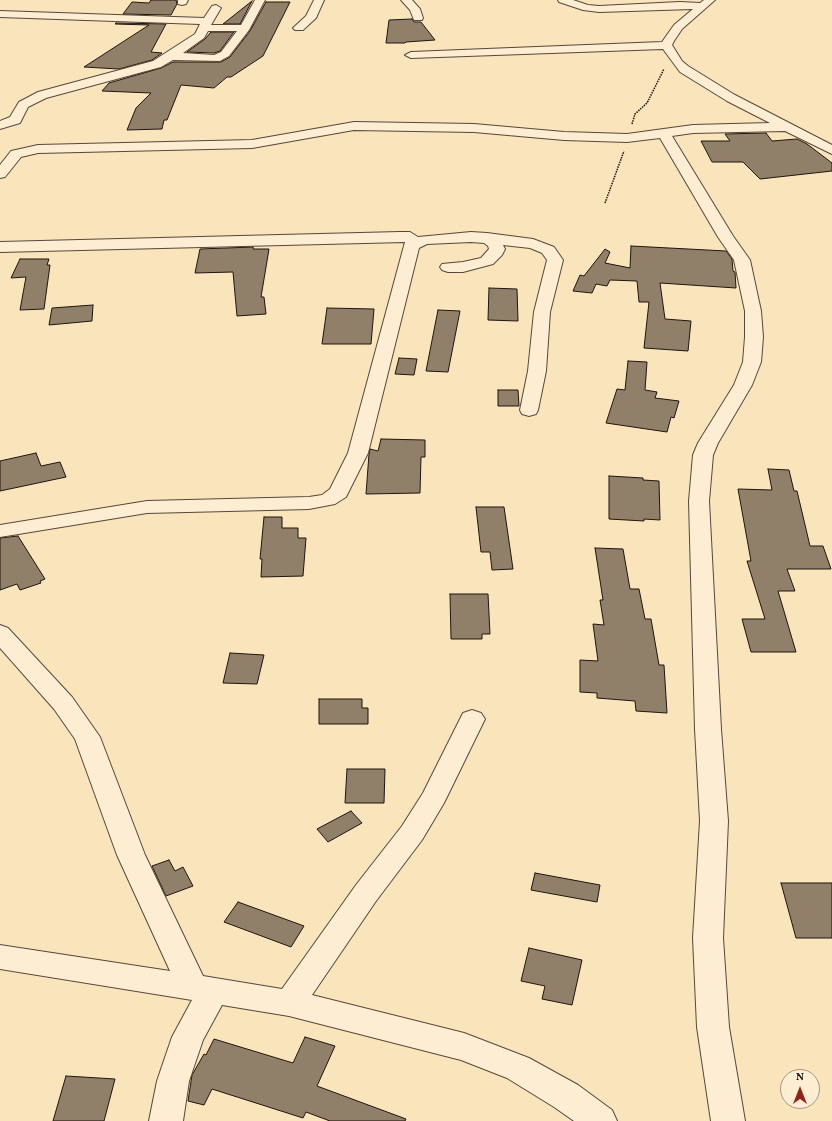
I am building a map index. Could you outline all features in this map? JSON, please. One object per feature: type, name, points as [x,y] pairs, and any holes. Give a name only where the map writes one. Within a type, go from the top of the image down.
[{"type":"street","points":[[171,56],[216,58],[228,51],[245,28],[260,0]]},
{"type":"street","points":[[299,28],[311,18],[320,0]]},
{"type":"street","points":[[406,0],[415,9],[418,18]]},
{"type":"street","points":[[563,0],[587,8],[599,9],[705,3]]},
{"type":"street","points":[[666,45],[678,27],[705,3]]},
{"type":"street","points":[[98,17],[104,6]]},
{"type":"street","points":[[0,125],[15,120],[23,105],[42,95],[157,64],[200,36],[205,24],[216,8]]},
{"type":"street","points":[[0,14],[24,9],[98,17],[245,28]]},
{"type":"street","points":[[411,55],[666,45]]},
{"type":"street","points":[[666,45],[684,69],[731,98],[832,150]]},
{"type":"street","points":[[0,153],[16,154],[38,149],[72,147],[252,144],[335,128],[354,126],[474,128],[584,137],[627,138],[663,132],[706,128],[786,127]]},
{"type":"street","points":[[663,132],[726,237],[742,260],[753,311],[754,337],[752,362],[743,385],[708,443],[703,455],[698,501],[707,713],[714,821],[708,938],[713,1027],[728,1121]]},
{"type":"street","points":[[0,174],[16,154]]},
{"type":"street","points":[[0,246],[400,237],[412,239],[412,245],[358,453],[339,493],[328,500],[309,503],[146,507],[0,531]]},
{"type":"street","points":[[412,245],[424,240],[445,237],[487,238],[533,244],[548,250],[555,260],[542,312],[537,371],[529,410]]},
{"type":"street","points":[[448,267],[477,264],[491,258],[497,250],[494,244],[487,238]]},
{"type":"street","points":[[0,633],[63,703],[87,738],[131,855],[203,988],[173,1081],[166,1121]]},
{"type":"street","points":[[289,1003],[366,893],[412,833],[435,796],[472,719]]},
{"type":"street","points":[[0,957],[203,988],[289,1003],[464,1047],[518,1068],[566,1096],[600,1121]]},
{"type":"building","points":[[151,0],[176,0],[177,4],[171,15],[123,14],[132,2],[149,3]]},
{"type":"building","points":[[252,1],[240,24],[223,24]]},
{"type":"building","points":[[266,2],[290,2],[263,56],[231,77],[227,77],[214,88],[181,85],[167,120],[164,120],[162,129],[127,130],[136,108],[151,93],[102,91],[109,83],[161,68],[173,62],[221,62],[230,57],[250,31]]},
{"type":"building","points":[[412,19],[414,22],[421,22],[435,40],[386,43],[389,20]]},
{"type":"building","points":[[115,24],[166,24],[151,52],[162,53],[152,60],[119,69],[84,67],[149,25]]},
{"type":"building","points":[[211,32],[234,32],[220,51],[214,53],[187,52],[205,39]]},
{"type":"building","points":[[766,133],[772,141],[797,139],[807,144],[832,163],[832,171],[760,179],[743,162],[712,162],[701,141],[730,141],[725,134]]},
{"type":"building","points":[[631,246],[726,251],[732,259],[736,288],[660,283],[665,319],[691,321],[688,351],[644,348],[649,302],[639,302],[637,281],[610,280],[607,286],[596,284],[592,293],[573,291],[580,275],[584,276],[605,249],[610,252],[605,263],[630,268]]},
{"type":"building","points":[[253,247],[253,249],[269,249],[261,297],[264,297],[266,314],[237,316],[233,272],[195,273],[200,249]]},
{"type":"building","points":[[20,259],[49,259],[47,265],[50,265],[44,309],[20,310],[26,277],[11,278]]},
{"type":"building","points":[[489,288],[517,289],[518,321],[488,320]]},
{"type":"building","points":[[93,305],[92,321],[49,325],[52,308]]},
{"type":"building","points":[[327,308],[374,309],[371,344],[322,344]]},
{"type":"building","points":[[438,310],[460,311],[448,372],[426,371]]},
{"type":"building","points":[[399,358],[417,359],[414,375],[395,374]]},
{"type":"building","points":[[628,361],[647,362],[645,390],[657,392],[655,398],[679,401],[674,418],[671,417],[667,432],[606,423],[617,389],[625,390]]},
{"type":"building","points":[[498,390],[518,390],[519,406],[498,406]]},
{"type":"building","points":[[381,439],[425,440],[425,457],[421,457],[420,493],[366,494],[370,449],[378,451]]},
{"type":"building","points":[[36,453],[41,466],[60,462],[66,477],[0,491],[0,461]]},
{"type":"building","points":[[768,469],[789,470],[794,491],[797,491],[810,546],[823,546],[831,569],[787,569],[795,591],[778,591],[796,652],[751,652],[742,619],[765,619],[747,561],[751,561],[738,489],[772,490]]},
{"type":"building","points":[[609,476],[643,478],[643,480],[659,481],[660,520],[644,519],[644,521],[609,519]]},
{"type":"building","points":[[476,507],[504,507],[513,569],[492,570],[490,552],[481,552]]},
{"type":"building","points":[[264,517],[282,517],[282,528],[298,528],[298,538],[306,538],[303,576],[261,577],[262,559],[260,559]]},
{"type":"building","points":[[18,536],[45,579],[40,581],[41,583],[20,590],[17,584],[0,590],[0,538]]},
{"type":"building","points":[[595,548],[623,549],[630,589],[639,589],[645,619],[651,619],[659,665],[664,665],[667,713],[636,711],[635,701],[597,698],[597,693],[580,692],[580,660],[598,661],[593,624],[604,625],[600,600],[603,600]]},
{"type":"building","points":[[450,594],[488,594],[490,634],[482,634],[482,639],[451,639]]},
{"type":"building","points":[[230,653],[264,655],[257,684],[223,683]]},
{"type":"building","points":[[319,699],[362,699],[362,708],[368,708],[368,724],[319,724]]},
{"type":"building","points":[[347,769],[385,769],[384,803],[345,803]]},
{"type":"building","points":[[351,811],[362,823],[328,842],[317,829]]},
{"type":"building","points":[[169,860],[175,871],[183,867],[193,886],[166,896],[152,866]]},
{"type":"building","points":[[535,873],[600,885],[597,902],[531,890]]},
{"type":"building","points":[[781,883],[832,883],[832,938],[796,938]]},
{"type":"building","points":[[238,902],[304,926],[291,947],[224,922]]},
{"type":"building","points":[[529,948],[582,960],[572,1005],[542,999],[545,986],[521,981]]},
{"type":"building","points":[[305,1037],[335,1046],[317,1086],[406,1119],[405,1121],[330,1121],[306,1112],[303,1118],[212,1089],[204,1105],[188,1101],[192,1075],[204,1054],[206,1055],[214,1039],[293,1063]]},
{"type":"building","points":[[66,1076],[115,1079],[104,1121],[53,1121]]}]
